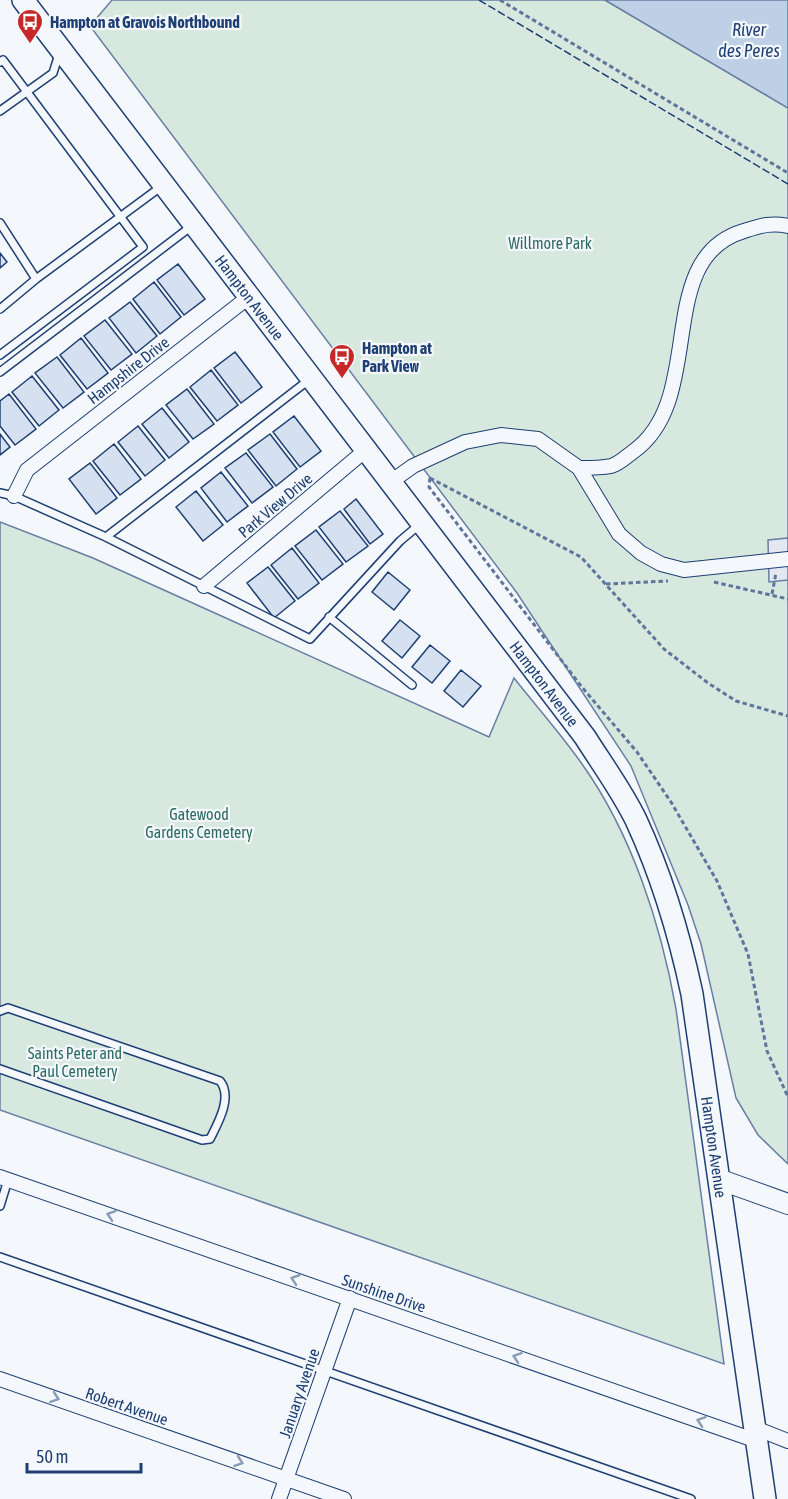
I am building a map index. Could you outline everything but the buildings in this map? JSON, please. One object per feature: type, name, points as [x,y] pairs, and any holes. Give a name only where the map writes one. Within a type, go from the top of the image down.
[{"type":"main road","name":"Hampton Avenue","points":[[23,0],[585,737],[634,818],[662,880],[685,958],[721,1180],[765,1499]]},
{"type":"main road","points":[[721,1180],[788,1204]]},
{"type":"street","points":[[579,468],[613,466],[645,442],[669,402],[680,360],[689,290],[699,265],[717,244],[737,233],[773,223],[788,226]]},
{"type":"street","name":"Hampshire Drive","points":[[14,496],[27,470],[250,296]]},
{"type":"street","points":[[392,481],[413,466],[465,442],[501,435],[538,440],[579,468],[619,534],[641,553],[662,564],[684,570],[783,560]]},
{"type":"street","name":"Park View Drive","points":[[204,586],[367,449]]},
{"type":"street","name":"Sunshine Drive","points":[[4,1178],[756,1435],[788,1441]]},
{"type":"street","name":"January Avenue","points":[[279,1499],[350,1298]]},
{"type":"street","name":"Robert Avenue","points":[[0,1379],[344,1499]]},
{"type":"lane","points":[[0,111],[53,73],[60,48]]},
{"type":"lane","points":[[0,62],[3,60],[143,247],[0,355]]},
{"type":"lane","points":[[0,309],[36,279],[164,184]]},
{"type":"lane","points":[[0,223],[36,279]]},
{"type":"lane","points":[[0,372],[195,224]]},
{"type":"lane","points":[[106,537],[312,377]]},
{"type":"lane","points":[[0,493],[14,496],[106,537],[310,639],[400,541],[422,522]]},
{"type":"lane","points":[[329,617],[412,685]]},
{"type":"lane","points":[[0,1010],[8,1008],[220,1081],[225,1088],[226,1096],[210,1139],[202,1140],[0,1069]]},
{"type":"lane","points":[[0,1206],[4,1178]]},
{"type":"lane","points":[[0,1257],[691,1499]]},
{"type":"path","points":[[500,0],[788,173]]},
{"type":"path","points":[[426,476],[580,556],[664,648],[708,683],[736,701],[788,716]]},
{"type":"path","points":[[772,594],[783,560]]},
{"type":"path","points":[[706,580],[788,598]]},
{"type":"path","points":[[606,584],[675,581]]},
{"type":"green space","name":"Willmore Park","points":[[112,0],[605,0],[788,108],[788,1164],[758,1135],[736,1098],[701,944],[688,905],[631,766],[517,593],[90,26]]},
{"type":"green space","name":"Gatewood Gardens Cemetery","points":[[0,522],[93,558],[489,737],[514,678],[574,753],[600,791],[630,850],[653,913],[676,1009],[724,1364],[0,1110]]},
{"type":"shaded area","points":[[788,538],[788,580],[769,582],[768,540]]},
{"type":"water","name":"River des Peres","points":[[605,0],[788,0],[788,108]]},
{"type":"fence","points":[[479,0],[788,184]]},
{"type":"place","name":"Hampton at Gravois Northbound","points":[[30,45]]},
{"type":"place","name":"Hampton at Park View","points":[[342,380]]},
{"type":"park label","name":"Saints Peter and Paul Cemetery","points":[[75,1062]]}]
